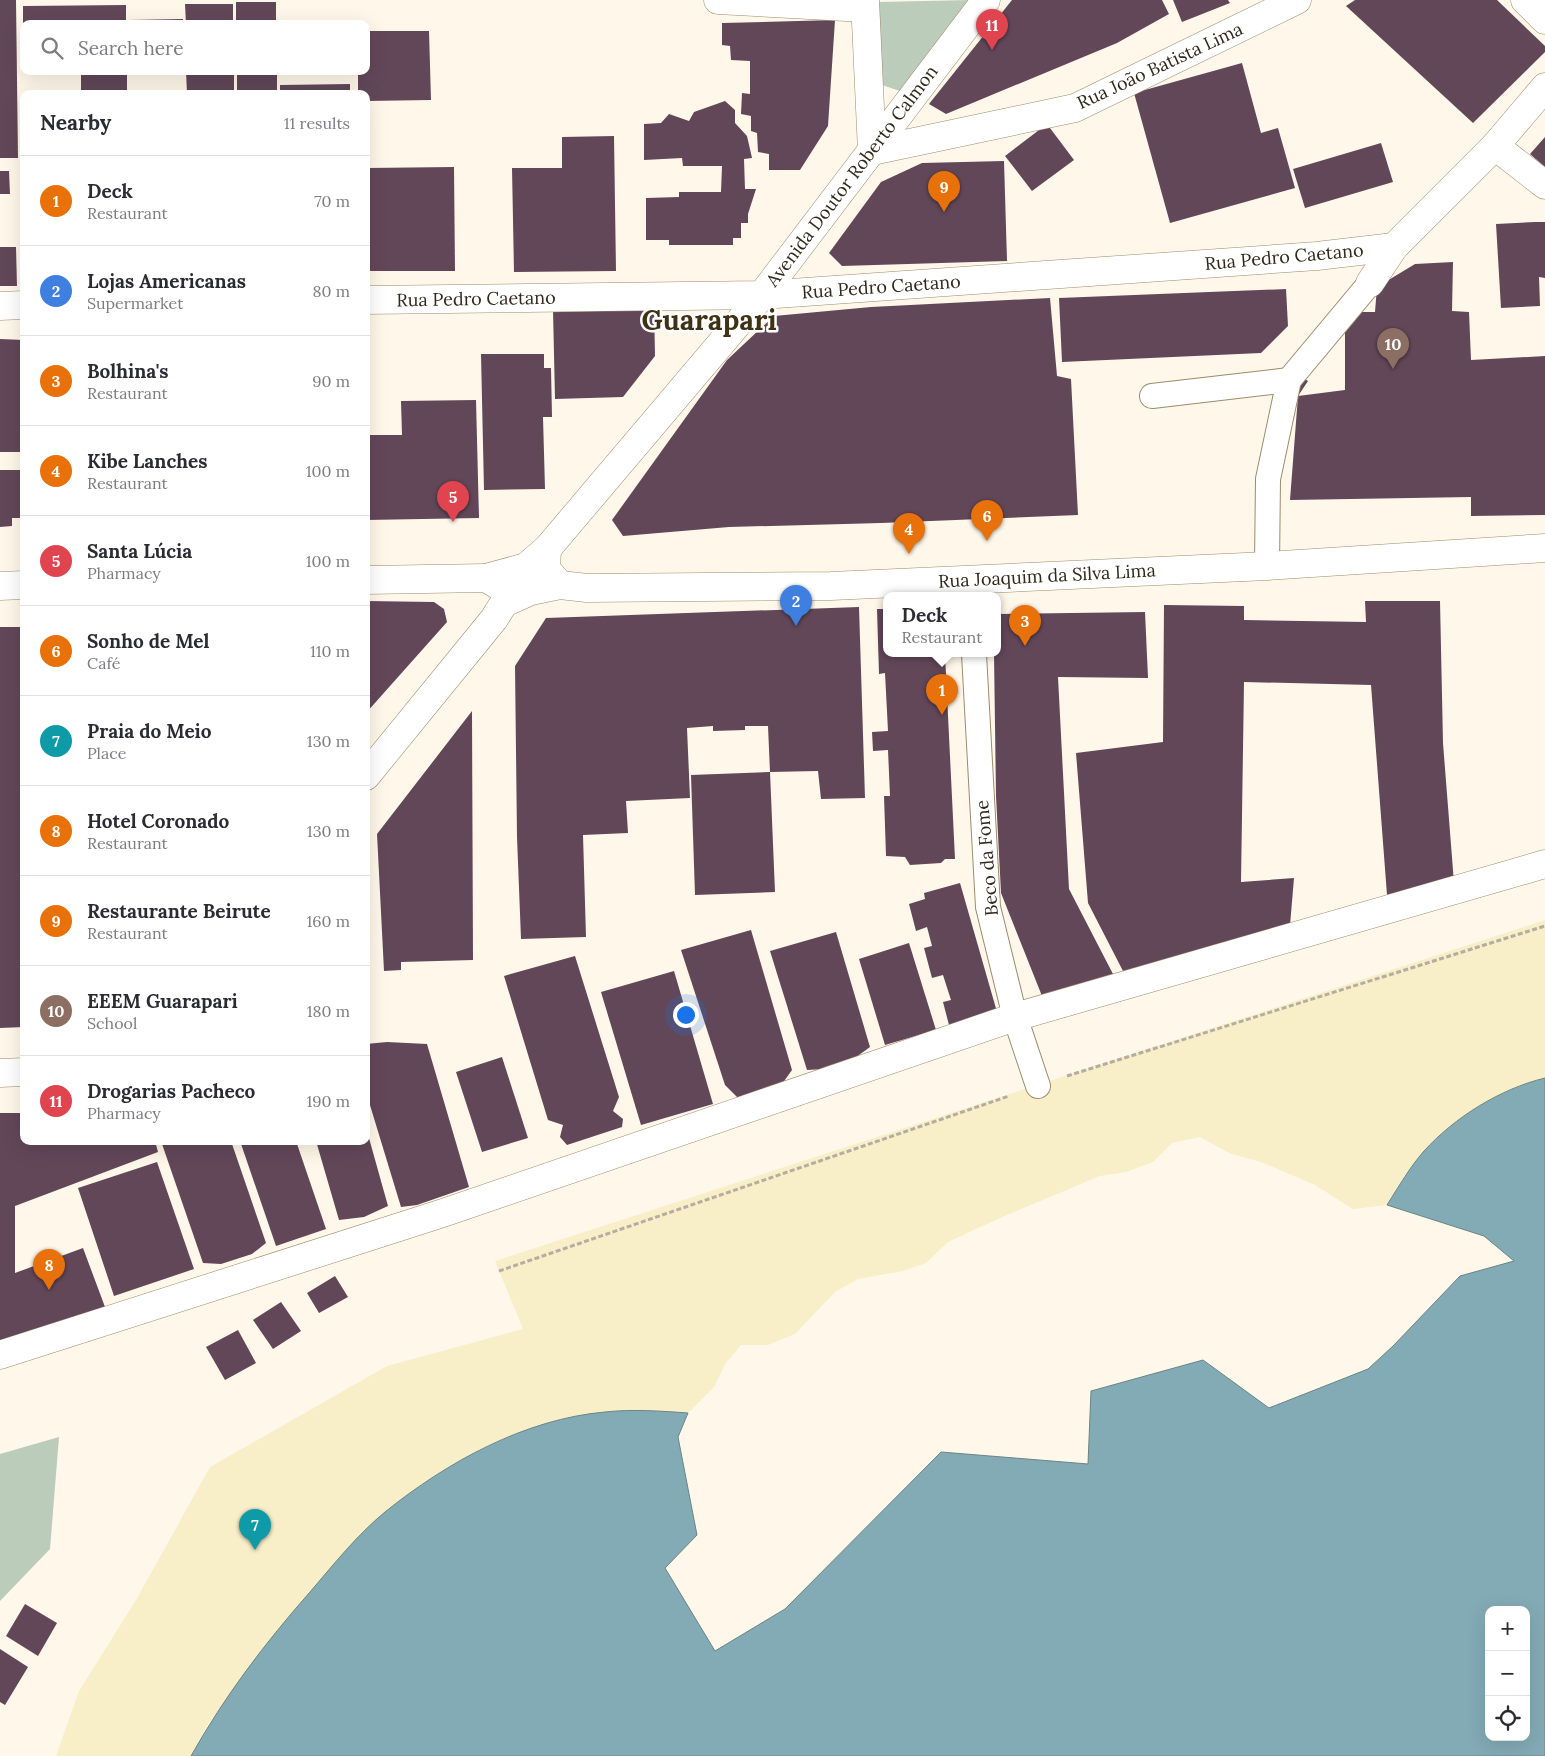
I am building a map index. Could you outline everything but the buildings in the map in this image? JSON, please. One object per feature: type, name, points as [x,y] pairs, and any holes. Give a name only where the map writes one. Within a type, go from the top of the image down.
[{"type":"street","points":[[718,0],[865,4],[872,151]]},
{"type":"street","name":"Avenida Doutor Roberto Calmon","points":[[486,578],[526,568],[547,549],[762,295],[986,0]]},
{"type":"street","name":"Rua João Batista Lima","points":[[872,151],[1074,108],[1297,0]]},
{"type":"street","points":[[1525,0],[1545,20]]},
{"type":"street","points":[[1267,566],[1268,479],[1289,380],[1370,282],[1394,247],[1495,146],[1545,87]]},
{"type":"street","points":[[1495,146],[1545,185]]},
{"type":"street","name":"Rua Pedro Caetano","points":[[370,300],[762,295],[1307,256],[1394,247]]},
{"type":"street","points":[[0,306],[20,305]]},
{"type":"street","points":[[1152,396],[1289,380]]},
{"type":"street","name":"Rua Joaquim da Silva Lima","points":[[504,603],[531,591],[560,585],[587,588],[831,586],[970,588],[1545,548]]},
{"type":"street","points":[[547,549],[546,569],[560,585]]},
{"type":"street","points":[[370,580],[486,578],[501,587],[504,603],[494,619],[370,771]]},
{"type":"street","points":[[0,586],[20,586]]},
{"type":"street","name":"Beco da Fome","points":[[974,657],[988,908],[1015,1017],[1038,1086]]},
{"type":"street","points":[[0,1355],[443,1212],[1015,1017],[1545,864]]},
{"type":"street","points":[[0,1073],[20,1072]]},
{"type":"green space","points":[[972,0],[900,91],[879,84],[878,2]]},
{"type":"green space","points":[[59,1437],[50,1549],[0,1601],[0,1454]]},
{"type":"sand","points":[[1545,920],[1545,1078],[1505,1093],[1475,1108],[1404,1176],[1387,1205],[1353,1209],[1315,1185],[1261,1162],[1231,1154],[1200,1137],[1172,1143],[1153,1162],[1126,1172],[1100,1176],[948,1242],[926,1263],[903,1271],[858,1279],[835,1292],[795,1334],[768,1345],[741,1345],[726,1363],[714,1387],[688,1413],[626,1411],[571,1417],[537,1426],[504,1438],[441,1472],[411,1492],[384,1514],[339,1559],[218,1711],[204,1731],[191,1756],[56,1756],[79,1691],[136,1600],[210,1467],[387,1366],[523,1329],[495,1261]]},
{"type":"water","points":[[1545,1078],[1545,1756],[191,1756],[231,1692],[261,1651],[337,1560],[375,1521],[434,1476],[461,1460],[488,1446],[546,1424],[575,1416],[615,1411],[688,1413],[678,1437],[697,1535],[665,1568],[715,1651],[785,1609],[941,1452],[1088,1464],[1091,1391],[1203,1360],[1269,1408],[1368,1369],[1393,1346],[1460,1276],[1514,1261],[1484,1236],[1387,1205],[1419,1157],[1436,1139],[1479,1106],[1511,1089]]},
{"type":"place","name":"Drogarias Pacheco","points":[[992,50]]},
{"type":"place","name":"Restaurante Beirute","points":[[944,212]]},
{"type":"place","name":"EEEM Guarapari","points":[[1393,369]]},
{"type":"place","name":"Santa Lúcia","points":[[453,522]]},
{"type":"place","name":"Sonho de Mel","points":[[987,541]]},
{"type":"place","name":"Kibe Lanches","points":[[909,554]]},
{"type":"place","name":"Lojas Americanas","points":[[796,626]]},
{"type":"place","name":"Bolhina's","points":[[1025,646]]},
{"type":"place","name":"Deck","points":[[942,715]]},
{"type":"place","name":"Hotel Coronado","points":[[49,1290]]},
{"type":"place","name":"Praia do Meio","points":[[255,1550]]},
{"type":"district","name":"Guarapari","points":[[709,320]]}]
